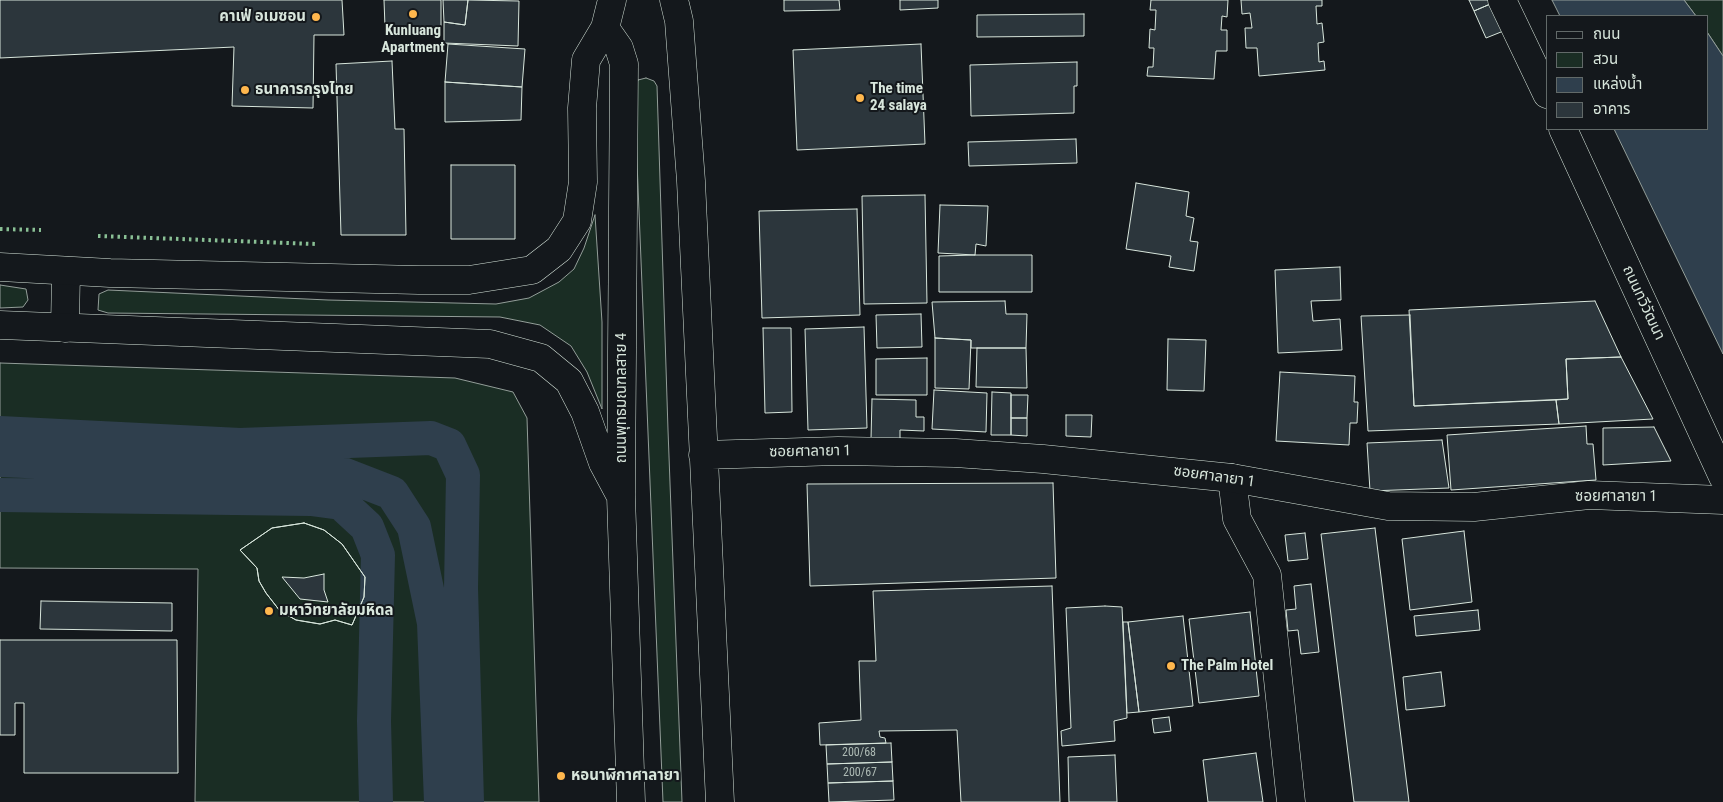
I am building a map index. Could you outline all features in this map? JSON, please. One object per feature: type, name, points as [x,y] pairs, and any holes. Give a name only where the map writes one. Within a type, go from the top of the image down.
[{"type":"main road","points":[[0,267],[66,271],[469,280],[532,270],[559,249],[577,222],[584,182],[582,108],[586,60],[604,28],[612,0]]},
{"type":"main road","points":[[674,0],[679,21],[691,180],[720,802]]},
{"type":"main road","points":[[1502,0],[1546,92]]},
{"type":"main road","name":"ถนนพุทธมณฑลสาย 4","points":[[604,28],[619,48],[624,64],[621,496],[631,802]]},
{"type":"main road","name":"ถนนทวีวัฒนา","points":[[1563,130],[1723,477]]},
{"type":"main road","points":[[65,328],[66,271]]},
{"type":"main road","points":[[0,325],[490,344],[541,358],[569,382],[585,412],[603,463],[621,496]]},
{"type":"main road","name":"ซอยศาลายา 1","points":[[703,455],[838,451],[955,453],[1138,467],[1232,478],[1388,506],[1474,507],[1589,495],[1723,500]]},
{"type":"main road","points":[[1232,478],[1237,519],[1267,575],[1291,802]]},
{"type":"green space","points":[[1684,0],[1723,0],[1723,56],[1708,34],[1708,15],[1695,15]]},
{"type":"green space","points":[[646,78],[654,81],[657,86],[682,802],[663,802],[634,88],[638,80]]},
{"type":"green space","points":[[595,215],[602,322],[602,409],[587,372],[571,346],[540,325],[500,317],[108,313],[98,310],[99,294],[108,290],[328,300],[496,304],[529,298],[559,282],[574,269],[584,248]]},
{"type":"green space","points":[[0,285],[26,289],[28,300],[23,307],[0,308]]},
{"type":"green space","name":"มหาวิทยาลัยมหิดล","points":[[0,363],[455,378],[513,392],[527,418],[539,802],[195,802],[198,569],[0,568]]},
{"type":"water","points":[[1552,0],[1684,0],[1695,15],[1560,15]]},
{"type":"water","points":[[1708,34],[1723,56],[1723,354],[1614,130],[1708,130]]},
{"type":"building","points":[[0,0],[342,0],[344,35],[314,35],[313,108],[232,106],[234,47],[0,58]]},
{"type":"building","name":"Kunluang Apartment","points":[[384,0],[441,0],[441,28],[385,27]]},
{"type":"building","points":[[443,0],[468,0],[465,25],[444,22]]},
{"type":"building","points":[[468,0],[519,1],[518,46],[444,43],[444,22],[465,25]]},
{"type":"building","points":[[784,0],[839,0],[840,10],[784,11]]},
{"type":"building","points":[[900,0],[938,0],[938,8],[900,10]]},
{"type":"building","points":[[1151,0],[1228,0],[1227,17],[1222,16],[1221,30],[1227,30],[1227,51],[1216,51],[1214,79],[1147,76],[1148,67],[1153,67],[1154,48],[1149,48],[1150,29],[1155,30],[1156,10],[1150,10]]},
{"type":"building","points":[[1241,0],[1322,0],[1322,6],[1316,6],[1317,24],[1322,23],[1324,42],[1318,43],[1319,62],[1324,61],[1325,70],[1259,76],[1257,48],[1246,48],[1245,28],[1252,28],[1250,13],[1242,14]]},
{"type":"building","points":[[1469,0],[1493,0],[1495,2],[1474,11]]},
{"type":"building","points":[[1495,2],[1506,30],[1486,38],[1474,11]]},
{"type":"building","points":[[1084,14],[1084,36],[977,37],[977,15]]},
{"type":"building","points":[[448,44],[525,49],[522,87],[445,82]]},
{"type":"building","points":[[921,44],[925,144],[797,150],[793,50]]},
{"type":"building","points":[[392,61],[395,129],[404,129],[406,235],[341,235],[336,64]]},
{"type":"building","points":[[1077,62],[1077,86],[1074,86],[1074,113],[971,116],[970,65]]},
{"type":"building","points":[[445,82],[522,87],[521,120],[445,122]]},
{"type":"building","points":[[1076,139],[1077,163],[969,166],[968,142]]},
{"type":"building","points":[[451,165],[515,165],[515,239],[451,239]]},
{"type":"building","points":[[1136,183],[1189,192],[1186,216],[1194,218],[1190,241],[1198,242],[1194,271],[1169,267],[1171,256],[1126,249]]},
{"type":"building","points":[[925,195],[927,303],[864,304],[862,196]]},
{"type":"building","points":[[940,205],[988,206],[986,246],[976,244],[975,255],[938,253]]},
{"type":"building","points":[[857,209],[860,315],[762,318],[759,211]]},
{"type":"building","points":[[1032,255],[1032,292],[939,292],[939,256]]},
{"type":"building","points":[[1340,267],[1341,300],[1311,301],[1313,321],[1340,319],[1342,350],[1278,353],[1275,270]]},
{"type":"building","points":[[1005,301],[1006,314],[1027,314],[1026,348],[971,348],[971,340],[935,338],[932,302]]},
{"type":"building","points":[[1595,301],[1621,357],[1566,359],[1568,399],[1414,406],[1409,310]]},
{"type":"building","points":[[921,314],[922,347],[877,348],[876,315]]},
{"type":"building","points":[[1410,315],[1414,406],[1556,400],[1559,424],[1368,431],[1361,316]]},
{"type":"building","points":[[864,327],[867,428],[808,430],[805,329]]},
{"type":"building","points":[[763,328],[791,328],[792,412],[765,413]]},
{"type":"building","points":[[935,338],[971,340],[969,389],[935,388]]},
{"type":"building","points":[[1168,339],[1206,340],[1204,391],[1167,390]]},
{"type":"building","points":[[977,348],[1026,348],[1027,388],[976,387]]},
{"type":"building","points":[[1621,357],[1653,419],[1559,424],[1556,400],[1568,399],[1566,359]]},
{"type":"building","points":[[927,358],[927,395],[876,395],[876,359]]},
{"type":"building","points":[[1280,372],[1355,376],[1354,402],[1358,402],[1357,423],[1350,423],[1349,445],[1276,441]]},
{"type":"building","points":[[934,390],[987,393],[986,432],[932,429]]},
{"type":"building","points":[[992,392],[1011,393],[1011,435],[991,435]]},
{"type":"building","points":[[1011,395],[1028,395],[1027,418],[1011,418]]},
{"type":"building","points":[[872,399],[916,400],[916,417],[924,417],[924,431],[900,430],[900,439],[871,439]]},
{"type":"building","points":[[1066,415],[1092,415],[1091,437],[1066,436]]},
{"type":"building","points":[[1011,418],[1027,418],[1027,436],[1011,435]]},
{"type":"building","points":[[1586,426],[1587,444],[1593,444],[1596,480],[1451,490],[1447,435]]},
{"type":"building","points":[[1654,427],[1671,461],[1603,465],[1603,428]]},
{"type":"building","points":[[1442,440],[1449,488],[1370,491],[1367,443]]},
{"type":"building","points":[[1053,483],[1056,578],[810,586],[807,484]]},
{"type":"building","points":[[304,523],[324,530],[342,544],[365,577],[364,597],[352,625],[335,620],[320,624],[296,620],[280,611],[259,581],[257,568],[240,550],[272,528]],"holes":[[[324,574],[324,590],[328,602],[300,599],[282,577],[304,578]]]},
{"type":"building","points":[[304,523],[324,530],[342,544],[365,577],[364,597],[352,625],[335,620],[320,624],[296,620],[280,611],[259,581],[257,568],[240,550],[272,528]]},
{"type":"building","points":[[1375,528],[1409,802],[1354,802],[1321,534]]},
{"type":"building","points":[[1464,531],[1472,602],[1410,610],[1402,539]]},
{"type":"building","points":[[1305,533],[1308,559],[1288,561],[1285,535]]},
{"type":"building","points":[[1311,584],[1319,652],[1301,654],[1298,630],[1288,631],[1286,610],[1296,609],[1294,586]]},
{"type":"building","points":[[1052,586],[1060,802],[961,802],[957,730],[879,731],[880,737],[885,738],[886,743],[820,745],[819,723],[861,720],[859,661],[876,661],[873,591]]},
{"type":"building","points":[[41,601],[172,603],[172,631],[40,629]]},
{"type":"building","points":[[1122,607],[1127,718],[1114,721],[1115,741],[1062,746],[1061,731],[1071,728],[1066,608]]},
{"type":"building","points":[[1478,610],[1480,630],[1416,636],[1414,616]]},
{"type":"building","points":[[1250,612],[1259,696],[1199,703],[1189,619]]},
{"type":"building","points":[[1183,616],[1193,706],[1139,712],[1128,622]]},
{"type":"building","points":[[1123,622],[1128,622],[1139,712],[1127,713]]},
{"type":"building","points":[[0,640],[177,640],[178,773],[24,773],[24,703],[15,703],[15,735],[0,735]]},
{"type":"building","points":[[1441,672],[1445,706],[1406,710],[1403,677]]},
{"type":"building","points":[[1169,717],[1171,731],[1154,733],[1152,719]]},
{"type":"building","points":[[891,743],[892,762],[827,764],[826,745]]},
{"type":"building","points":[[1256,753],[1263,802],[1208,802],[1203,760]]},
{"type":"building","points":[[1115,755],[1117,802],[1069,802],[1068,757]]},
{"type":"building","points":[[892,762],[893,781],[828,783],[827,764]]},
{"type":"building","points":[[893,781],[894,800],[829,802],[828,783]]},
{"type":"waterway","points":[[0,433],[240,445],[431,438],[449,445],[463,475],[461,588],[467,802]]},
{"type":"waterway","points":[[0,460],[343,474],[392,493],[414,527],[434,623],[441,802]]},
{"type":"waterway","points":[[0,495],[311,499],[341,503],[367,527],[378,555],[374,721],[376,802]]},
{"type":"hedge","points":[[0,229],[41,230]]},
{"type":"hedge","points":[[98,236],[316,244]]},
{"type":"place","name":"Kunluang Apartment","points":[[413,14]]},
{"type":"place","name":"คาเฟ่ อเมซอน","points":[[316,17]]},
{"type":"place","name":"ธนาคารกรุงไทย","points":[[245,90]]},
{"type":"place","name":"The time 24 salaya","points":[[860,98]]},
{"type":"place","name":"มหาวิทยาลัยมหิดล","points":[[269,611]]},
{"type":"place","name":"The Palm Hotel","points":[[1171,666]]},
{"type":"place","name":"หอนาฬิกาศาลายา","points":[[561,776]]}]
